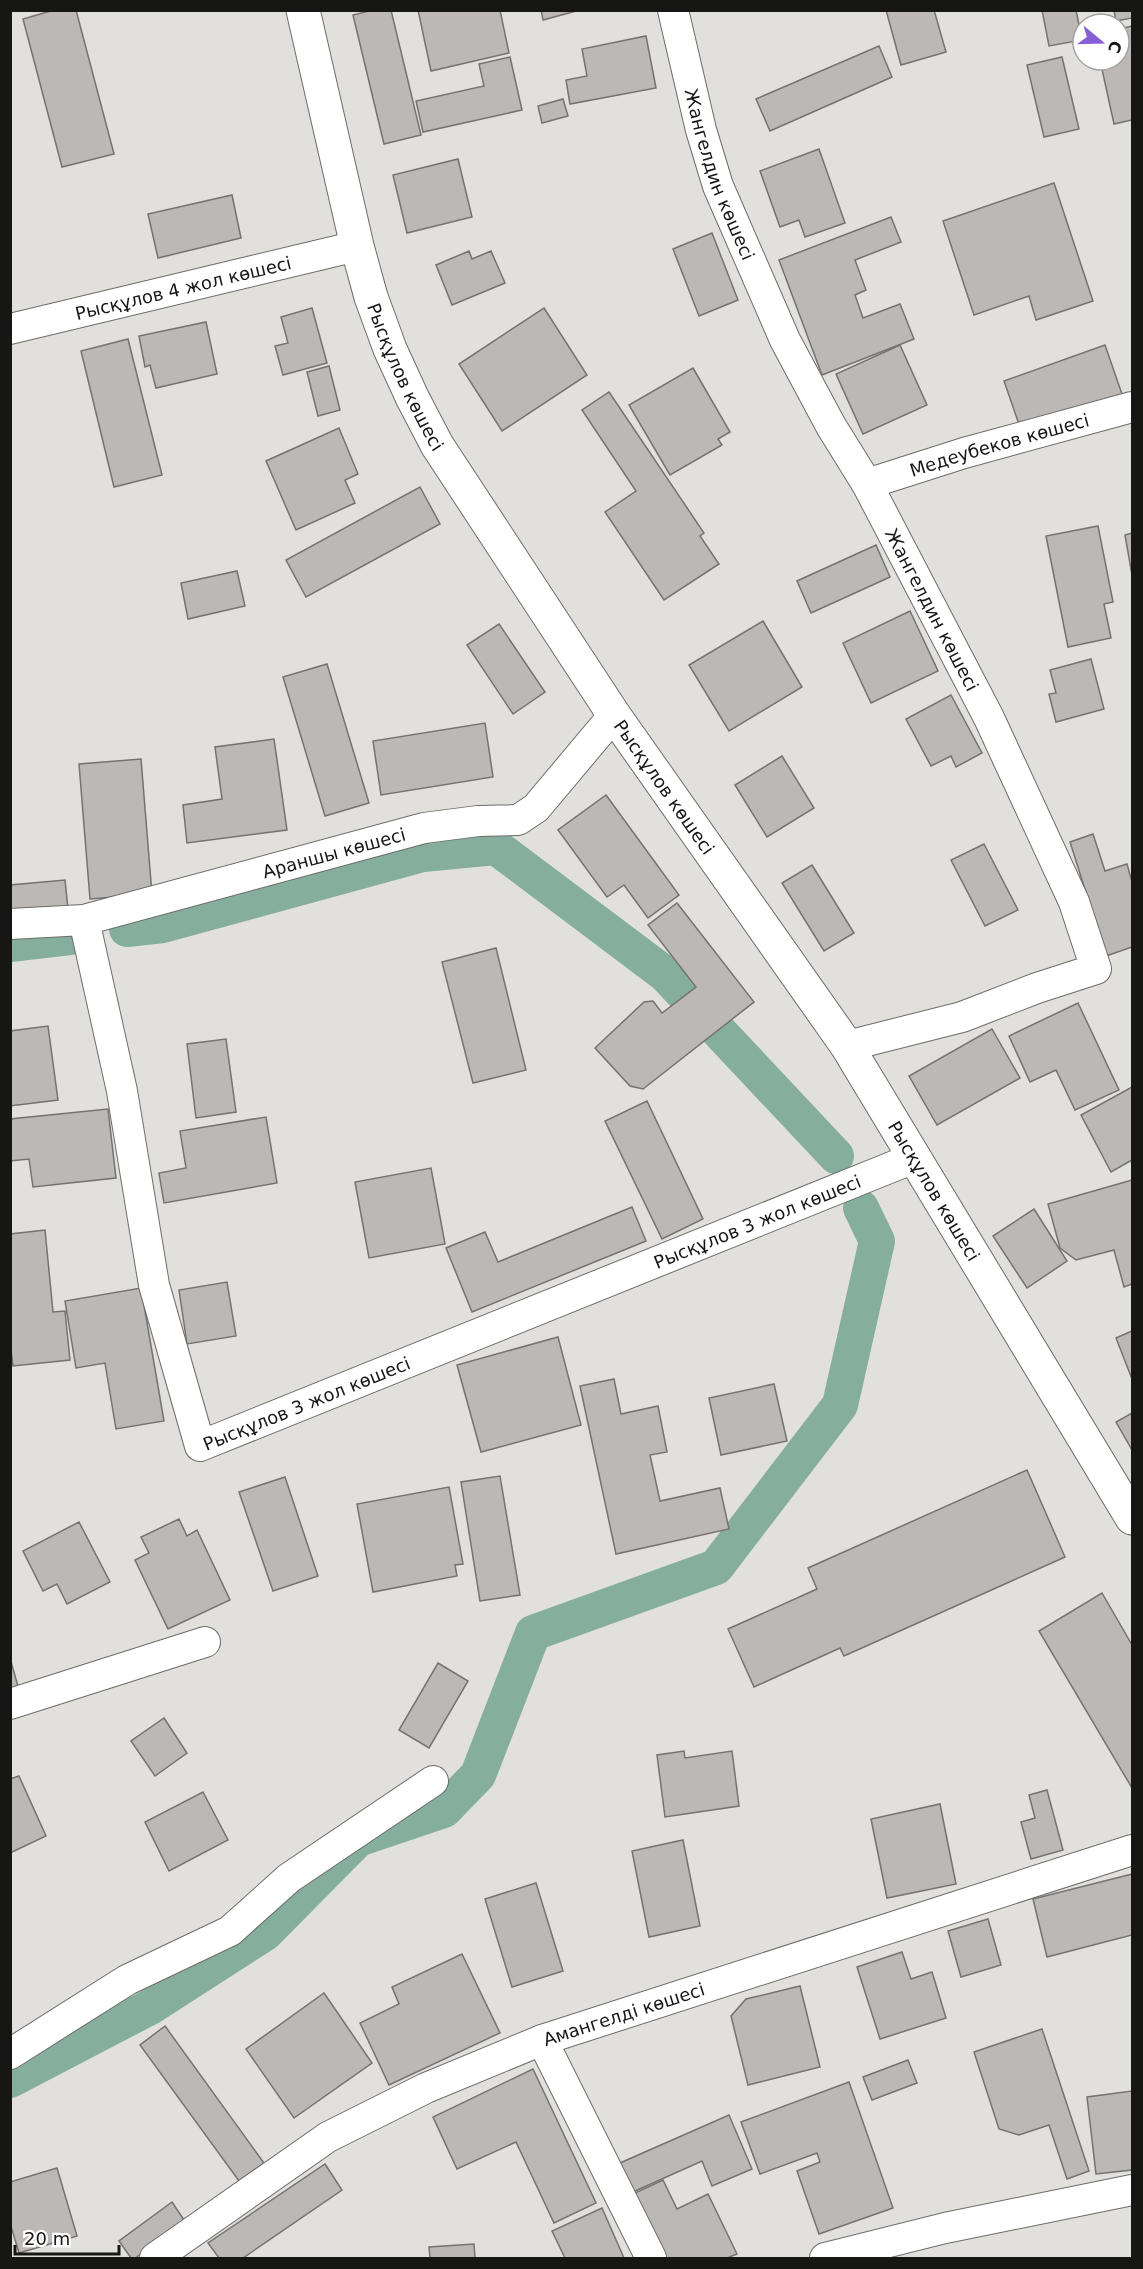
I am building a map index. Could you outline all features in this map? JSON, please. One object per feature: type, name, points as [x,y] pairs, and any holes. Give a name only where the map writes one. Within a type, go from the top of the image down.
[{"type":"main road","name":"Рысқұлов көшесі","points":[[303,10],[357,246],[371,297],[390,349],[432,435],[614,715],[847,1046],[1132,1518]]},
{"type":"street","name":"Жангелдин көшесі","points":[[673,10],[700,130],[718,186],[785,340],[831,426],[867,484],[989,718],[1074,902],[1096,969],[1037,988],[962,1017],[847,1046]]},
{"type":"street","name":"Рысқұлов 4 жол көшесі","points":[[10,329],[357,246]]},
{"type":"street","name":"Медеубеков көшесі","points":[[867,484],[964,453],[1132,407]]},
{"type":"street","name":"Араншы көшесі","points":[[10,924],[84,920],[424,828],[478,821],[518,819],[536,808],[614,715]]},
{"type":"street","name":"Рысқұлов 3 жол көшесі","points":[[84,920],[122,1091],[154,1284],[201,1446],[914,1158]]},
{"type":"street","points":[[10,1704],[205,1642]]},
{"type":"street","points":[[10,2054],[127,1980],[230,1931],[289,1878],[433,1781]]},
{"type":"street","name":"Амангелді көшесі","points":[[155,2259],[328,2137],[426,2088],[542,2040],[1132,1850]]},
{"type":"street","points":[[542,2040],[651,2259]]},
{"type":"street","points":[[825,2259],[945,2228],[1132,2190]]},
{"type":"building","points":[[54,10],[76,10],[114,154],[62,167],[23,19]]},
{"type":"building","points":[[373,10],[391,10],[421,135],[384,144],[353,15]]},
{"type":"building","points":[[418,10],[500,10],[509,53],[431,71]]},
{"type":"building","points":[[541,10],[580,10],[543,20]]},
{"type":"building","points":[[886,10],[934,10],[946,52],[901,65]]},
{"type":"building","points":[[1042,10],[1076,10],[1076,12],[1071,12],[1071,42],[1049,46]]},
{"type":"building","points":[[1114,10],[1132,10],[1132,18],[1131,12],[1114,12]]},
{"type":"building","points":[[1131,26],[1132,120],[1114,124],[1103,72],[1131,72]]},
{"type":"building","points":[[646,36],[656,88],[570,104],[566,80],[587,76],[582,49]]},
{"type":"building","points":[[879,46],[892,77],[770,131],[756,99]]},
{"type":"building","points":[[510,57],[522,110],[423,132],[416,101],[484,86],[479,64]]},
{"type":"building","points":[[1062,57],[1079,129],[1044,137],[1027,65]]},
{"type":"building","points":[[563,99],[568,116],[542,123],[538,106]]},
{"type":"building","points":[[819,149],[845,223],[805,237],[799,220],[780,227],[760,171]]},
{"type":"building","points":[[458,159],[472,217],[407,233],[393,175]]},
{"type":"building","points":[[1054,183],[1093,301],[1036,320],[1029,296],[974,315],[943,221]]},
{"type":"building","points":[[232,195],[241,238],[158,258],[148,214]]},
{"type":"building","points":[[891,217],[901,242],[855,260],[866,290],[855,295],[863,318],[900,304],[914,339],[822,375],[779,260]]},
{"type":"building","points":[[712,233],[738,300],[699,316],[673,249]]},
{"type":"building","points":[[469,251],[472,259],[491,251],[505,283],[452,305],[436,265]]},
{"type":"building","points":[[312,308],[327,363],[283,375],[275,346],[288,343],[281,317]]},
{"type":"building","points":[[544,308],[587,375],[502,431],[459,364]]},
{"type":"building","points":[[206,322],[217,374],[156,388],[150,365],[145,367],[139,336]]},
{"type":"building","points":[[128,339],[162,475],[114,487],[81,351]]},
{"type":"building","points":[[900,345],[927,405],[863,434],[836,374]]},
{"type":"building","points":[[1105,345],[1123,397],[1022,433],[1004,381]]},
{"type":"building","points":[[329,366],[340,410],[318,416],[307,372]]},
{"type":"building","points":[[693,368],[730,432],[718,439],[722,445],[670,475],[629,405]]},
{"type":"building","points":[[609,392],[704,533],[700,536],[719,564],[664,600],[605,512],[636,491],[582,410]]},
{"type":"building","points":[[339,428],[358,474],[345,480],[355,503],[296,530],[266,461]]},
{"type":"building","points":[[420,487],[440,524],[306,597],[286,560]]},
{"type":"building","points":[[1098,526],[1113,602],[1104,604],[1111,638],[1068,647],[1046,536]]},
{"type":"building","points":[[1132,533],[1132,575],[1125,535]]},
{"type":"building","points":[[876,545],[890,577],[811,613],[797,581]]},
{"type":"building","points":[[237,571],[245,606],[188,619],[181,583]]},
{"type":"building","points":[[910,611],[938,671],[871,703],[843,643]]},
{"type":"building","points":[[763,621],[802,687],[729,731],[689,665]]},
{"type":"building","points":[[499,624],[545,692],[513,714],[467,645]]},
{"type":"building","points":[[1091,659],[1104,709],[1056,722],[1049,694],[1056,693],[1050,670]]},
{"type":"building","points":[[327,664],[369,803],[325,816],[283,677]]},
{"type":"building","points":[[951,695],[982,753],[956,767],[951,756],[931,766],[906,719]]},
{"type":"building","points":[[485,723],[493,777],[381,795],[373,741]]},
{"type":"building","points":[[274,739],[287,830],[187,843],[183,805],[222,799],[215,747]]},
{"type":"building","points":[[782,756],[814,808],[767,837],[735,785]]},
{"type":"building","points":[[141,759],[152,894],[90,899],[79,764]]},
{"type":"building","points":[[606,795],[679,895],[648,918],[624,885],[607,897],[558,830]]},
{"type":"building","points":[[1093,834],[1105,871],[1127,864],[1132,882],[1132,947],[1106,956],[1070,842]]},
{"type":"building","points":[[984,844],[1018,910],[985,926],[951,860]]},
{"type":"building","points":[[812,865],[854,933],[824,951],[782,883]]},
{"type":"building","points":[[65,880],[68,909],[10,914],[10,885]]},
{"type":"building","points":[[677,903],[754,1002],[643,1089],[630,1086],[595,1048],[644,1002],[653,1001],[662,1013],[696,987],[648,925]]},
{"type":"building","points":[[496,948],[526,1070],[473,1083],[442,962]]},
{"type":"building","points":[[1078,1003],[1119,1090],[1075,1110],[1056,1070],[1030,1082],[1009,1036]]},
{"type":"building","points":[[48,1026],[58,1100],[10,1106],[10,1031]]},
{"type":"building","points":[[992,1029],[1020,1078],[937,1125],[909,1076]]},
{"type":"building","points":[[226,1039],[236,1112],[196,1118],[187,1044]]},
{"type":"building","points":[[1132,1087],[1132,1160],[1111,1172],[1081,1115]]},
{"type":"building","points":[[647,1101],[703,1219],[662,1239],[605,1121]]},
{"type":"building","points":[[108,1109],[116,1178],[33,1187],[29,1159],[10,1161],[10,1119]]},
{"type":"building","points":[[266,1117],[277,1183],[164,1203],[159,1173],[186,1168],[180,1131]]},
{"type":"building","points":[[431,1168],[445,1244],[369,1258],[355,1182]]},
{"type":"building","points":[[1132,1180],[1132,1284],[1124,1287],[1114,1250],[1076,1260],[1060,1248],[1048,1204]]},
{"type":"building","points":[[632,1207],[646,1241],[472,1312],[446,1248],[485,1232],[498,1262]]},
{"type":"building","points":[[1034,1209],[1067,1261],[1027,1288],[993,1236]]},
{"type":"building","points":[[45,1230],[53,1312],[65,1311],[70,1360],[13,1366],[10,1341],[10,1234]]},
{"type":"building","points":[[227,1282],[236,1336],[187,1344],[179,1290]]},
{"type":"building","points":[[141,1288],[164,1421],[116,1429],[105,1363],[76,1368],[65,1301]]},
{"type":"building","points":[[1132,1331],[1132,1379],[1116,1338]]},
{"type":"building","points":[[558,1337],[581,1425],[481,1452],[457,1365]]},
{"type":"building","points":[[614,1379],[621,1414],[658,1406],[667,1452],[650,1455],[660,1501],[720,1488],[729,1529],[616,1554],[580,1386]]},
{"type":"building","points":[[774,1384],[787,1441],[721,1455],[709,1398]]},
{"type":"building","points":[[1132,1413],[1132,1450],[1116,1422]]},
{"type":"building","points":[[1027,1470],[1065,1557],[844,1656],[840,1648],[754,1687],[728,1629],[817,1589],[808,1568]]},
{"type":"building","points":[[500,1476],[520,1595],[480,1601],[461,1482]]},
{"type":"building","points":[[285,1477],[318,1576],[273,1591],[239,1492]]},
{"type":"building","points":[[449,1487],[463,1564],[455,1565],[457,1576],[373,1592],[357,1504]]},
{"type":"building","points":[[179,1519],[187,1536],[197,1530],[230,1600],[168,1629],[135,1560],[149,1553],[141,1537]]},
{"type":"building","points":[[79,1522],[110,1582],[67,1604],[57,1584],[43,1591],[23,1551]]},
{"type":"building","points":[[1102,1593],[1132,1645],[1132,1788],[1039,1631]]},
{"type":"building","points":[[10,1658],[19,1690],[10,1692]]},
{"type":"building","points":[[438,1663],[468,1681],[429,1748],[399,1730]]},
{"type":"building","points":[[164,1718],[187,1753],[155,1776],[131,1741]]},
{"type":"building","points":[[684,1751],[685,1758],[732,1751],[739,1806],[665,1817],[657,1755]]},
{"type":"building","points":[[19,1776],[46,1836],[10,1853],[10,1779]]},
{"type":"building","points":[[1047,1790],[1063,1850],[1031,1859],[1021,1822],[1035,1818],[1029,1795]]},
{"type":"building","points":[[203,1792],[228,1840],[169,1871],[145,1822]]},
{"type":"building","points":[[940,1804],[956,1884],[887,1898],[871,1819]]},
{"type":"building","points":[[683,1840],[700,1926],[649,1937],[632,1851]]},
{"type":"building","points":[[1132,1874],[1132,1935],[1047,1957],[1033,1899]]},
{"type":"building","points":[[536,1883],[563,1971],[512,1987],[485,1899]]},
{"type":"building","points":[[988,1919],[1001,1965],[961,1977],[948,1931]]},
{"type":"building","points":[[902,1952],[911,1979],[932,1972],[946,2018],[880,2039],[857,1967]]},
{"type":"building","points":[[462,1954],[500,2033],[389,2085],[360,2023],[399,2004],[392,1987]]},
{"type":"building","points":[[800,1986],[820,2067],[748,2085],[731,2016],[746,1999]]},
{"type":"building","points":[[324,1993],[372,2063],[294,2118],[246,2049]]},
{"type":"building","points":[[165,2026],[264,2163],[239,2181],[140,2045]]},
{"type":"building","points":[[1042,2029],[1089,2171],[1067,2179],[1049,2125],[1019,2135],[999,2129],[974,2052]]},
{"type":"building","points":[[908,2060],[917,2083],[872,2100],[863,2077]]},
{"type":"building","points":[[533,2069],[596,2203],[554,2223],[516,2142],[457,2169],[433,2117]]},
{"type":"building","points":[[849,2082],[893,2208],[819,2234],[797,2171],[820,2162],[817,2153],[760,2174],[741,2122]]},
{"type":"building","points":[[1132,2091],[1132,2170],[1096,2174],[1087,2097]]},
{"type":"building","points":[[729,2115],[752,2169],[712,2186],[702,2161],[633,2192],[620,2163]]},
{"type":"building","points":[[325,2164],[342,2190],[243,2258],[219,2258],[208,2243]]},
{"type":"building","points":[[57,2168],[77,2236],[19,2253],[10,2223],[10,2182]]},
{"type":"building","points":[[663,2180],[677,2209],[708,2194],[737,2254],[727,2258],[666,2258],[635,2193]]},
{"type":"building","points":[[172,2202],[186,2223],[135,2258],[131,2258],[119,2241]]},
{"type":"building","points":[[602,2208],[624,2258],[565,2258],[552,2231]]},
{"type":"building","points":[[474,2244],[475,2258],[430,2258],[429,2247]]},
{"type":"waterway","points":[[127,929],[163,925],[423,854],[496,847],[665,974],[836,1156]]},
{"type":"waterway","points":[[10,944],[70,937]]},
{"type":"waterway","points":[[10,2080],[150,2007],[265,1933],[358,1839],[444,1810],[478,1775],[533,1633],[716,1567],[840,1405],[877,1241],[861,1208]]}]
